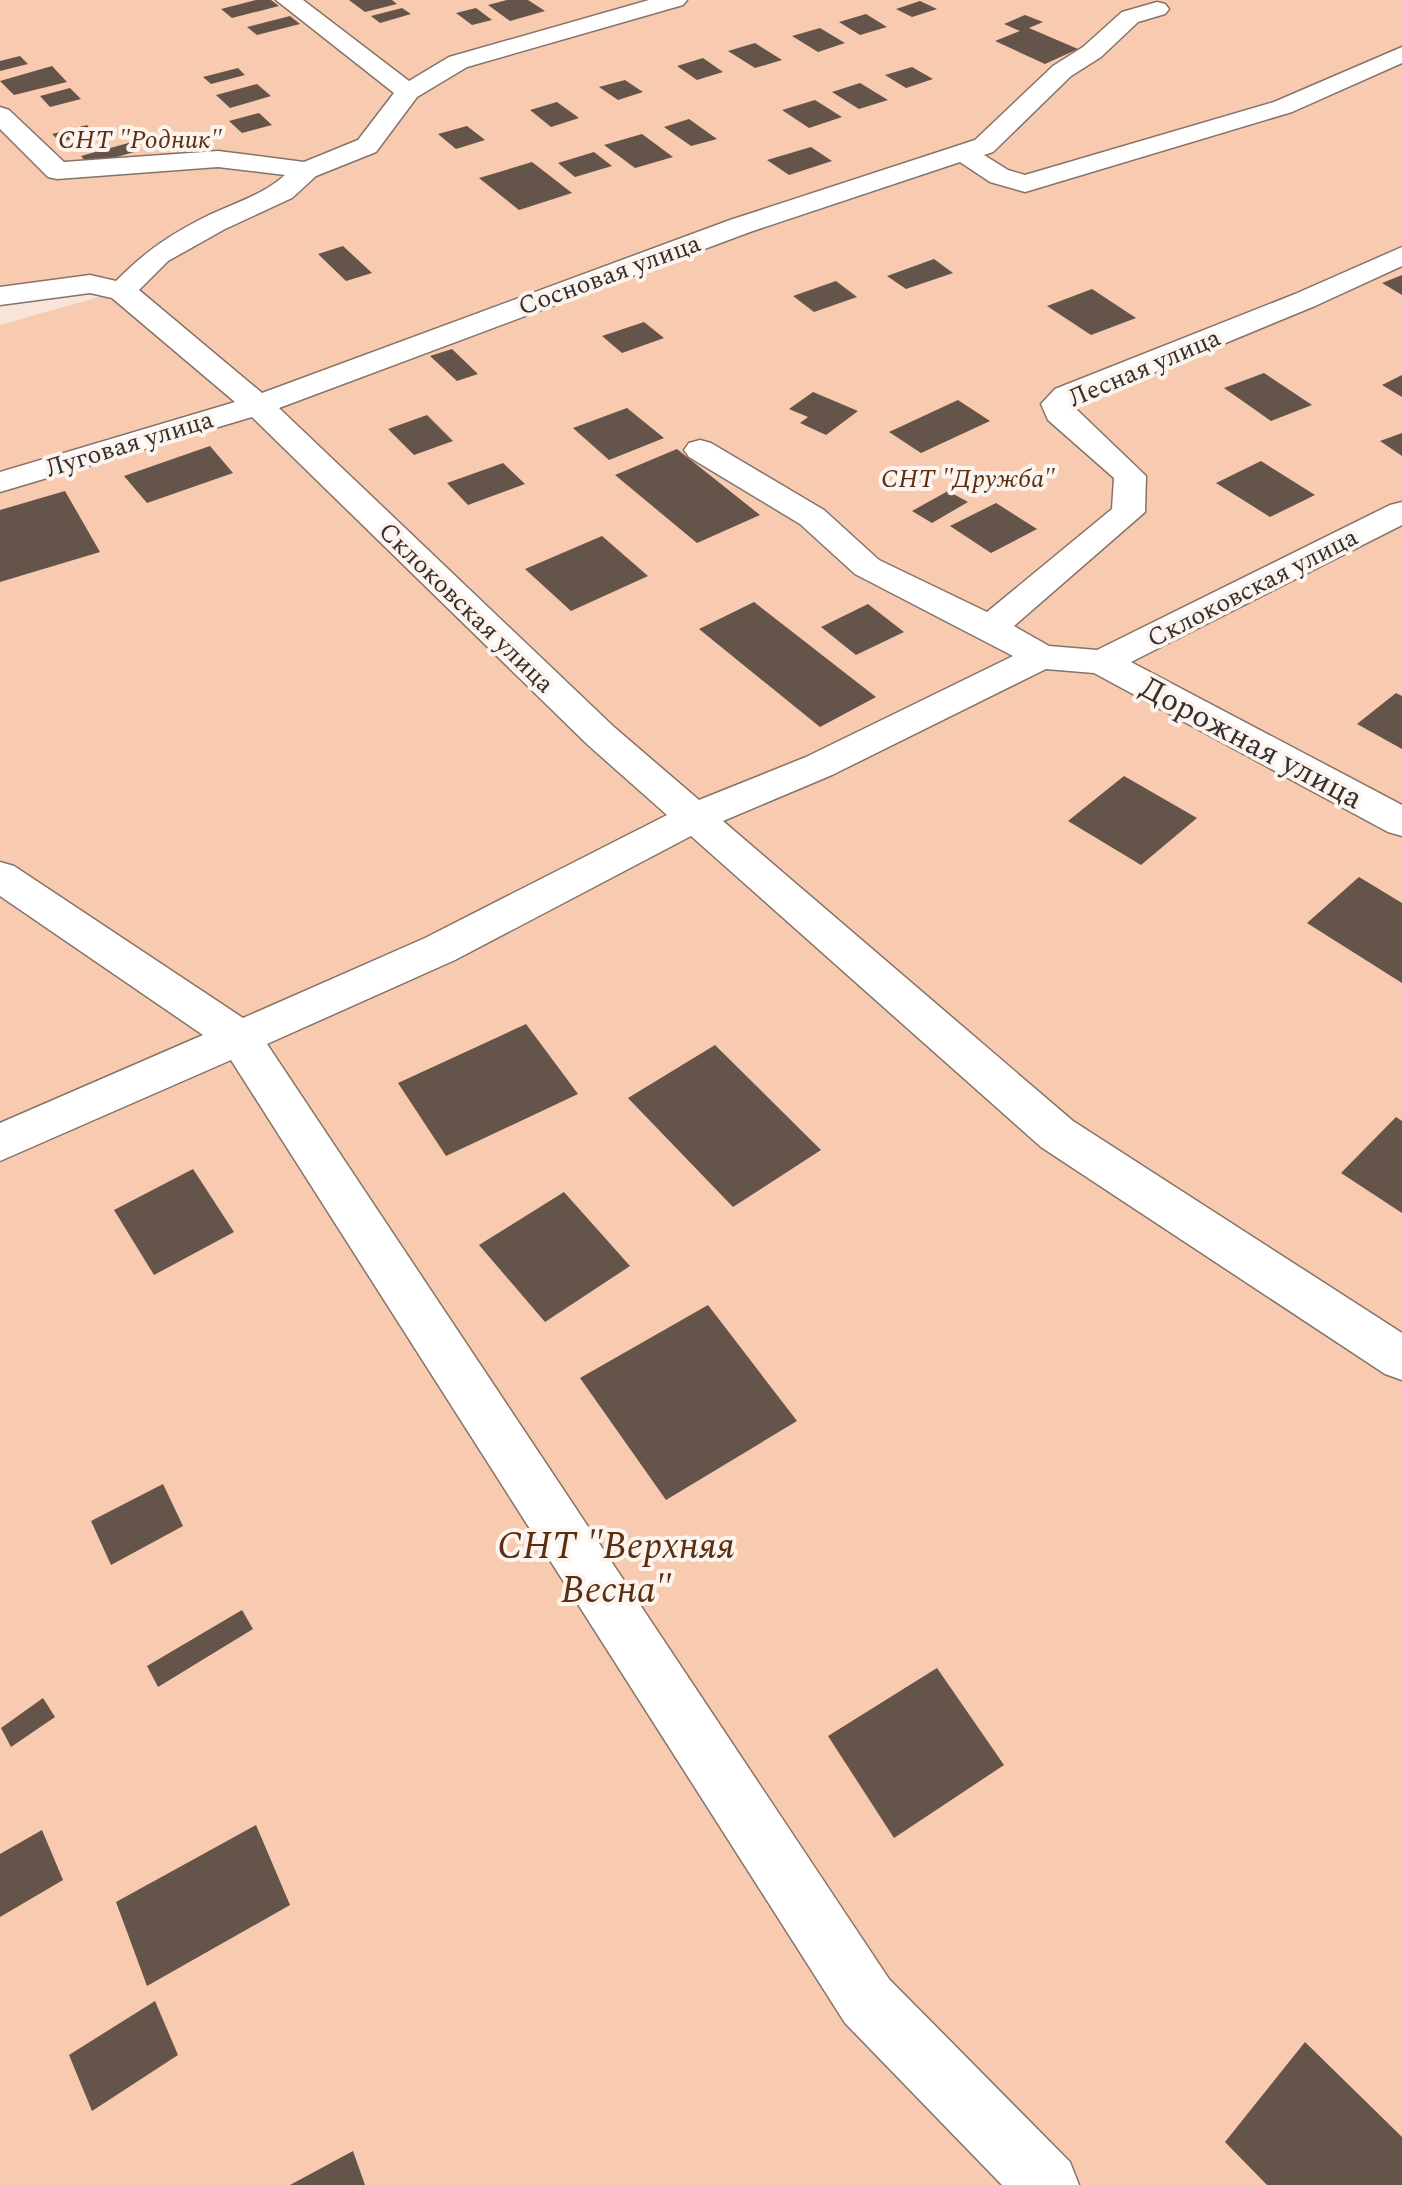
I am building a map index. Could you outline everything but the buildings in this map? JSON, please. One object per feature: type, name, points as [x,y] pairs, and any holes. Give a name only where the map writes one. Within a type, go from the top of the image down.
[{"type":"street","points":[[288,0],[408,92]]},
{"type":"street","points":[[0,296],[90,284],[122,291],[158,255],[215,223],[282,192],[307,170],[367,146],[408,92],[458,62],[675,0]]},
{"type":"street","name":"Сосновая улица","points":[[258,405],[740,226],[984,146],[1062,71],[1092,52],[1130,17],[1157,9]]},
{"type":"street","points":[[964,153],[999,176],[1025,184],[1283,107],[1402,54]]},
{"type":"street","points":[[0,115],[57,171],[218,159],[307,170]]},
{"type":"street","name":"Лесная улица","points":[[990,628],[1128,512],[1130,476],[1059,413],[1057,404],[1066,396],[1305,300],[1402,255]]},
{"type":"street","name":"Склоковская улица","points":[[122,291],[258,405],[601,736],[1057,1134],[1402,1359]]},
{"type":"street","name":"Луговая улица","points":[[0,482],[258,405]]},
{"type":"street","points":[[700,450],[772,490],[812,517],[867,567],[1041,657],[1102,662]]},
{"type":"street","name":"Склоковская улица","points":[[1102,662],[1402,512]]},
{"type":"street","points":[[0,1143],[440,949],[696,817],[819,766],[1041,657]]},
{"type":"street","name":"Дорожная улица","points":[[1102,662],[1402,822]]},
{"type":"street","points":[[0,876],[239,1037],[867,2001],[1047,2185]]},
{"type":"green space","name":"СНТ \"Верхняя Весна\"","points":[[0,0],[1402,0],[1402,2185],[0,2185],[0,325],[120,291],[0,296]]},
{"type":"park label","name":"СНТ \"Родник\"","points":[[140,139]]},
{"type":"park label","name":"СНТ \"Дружба\"","points":[[968,478]]}]
